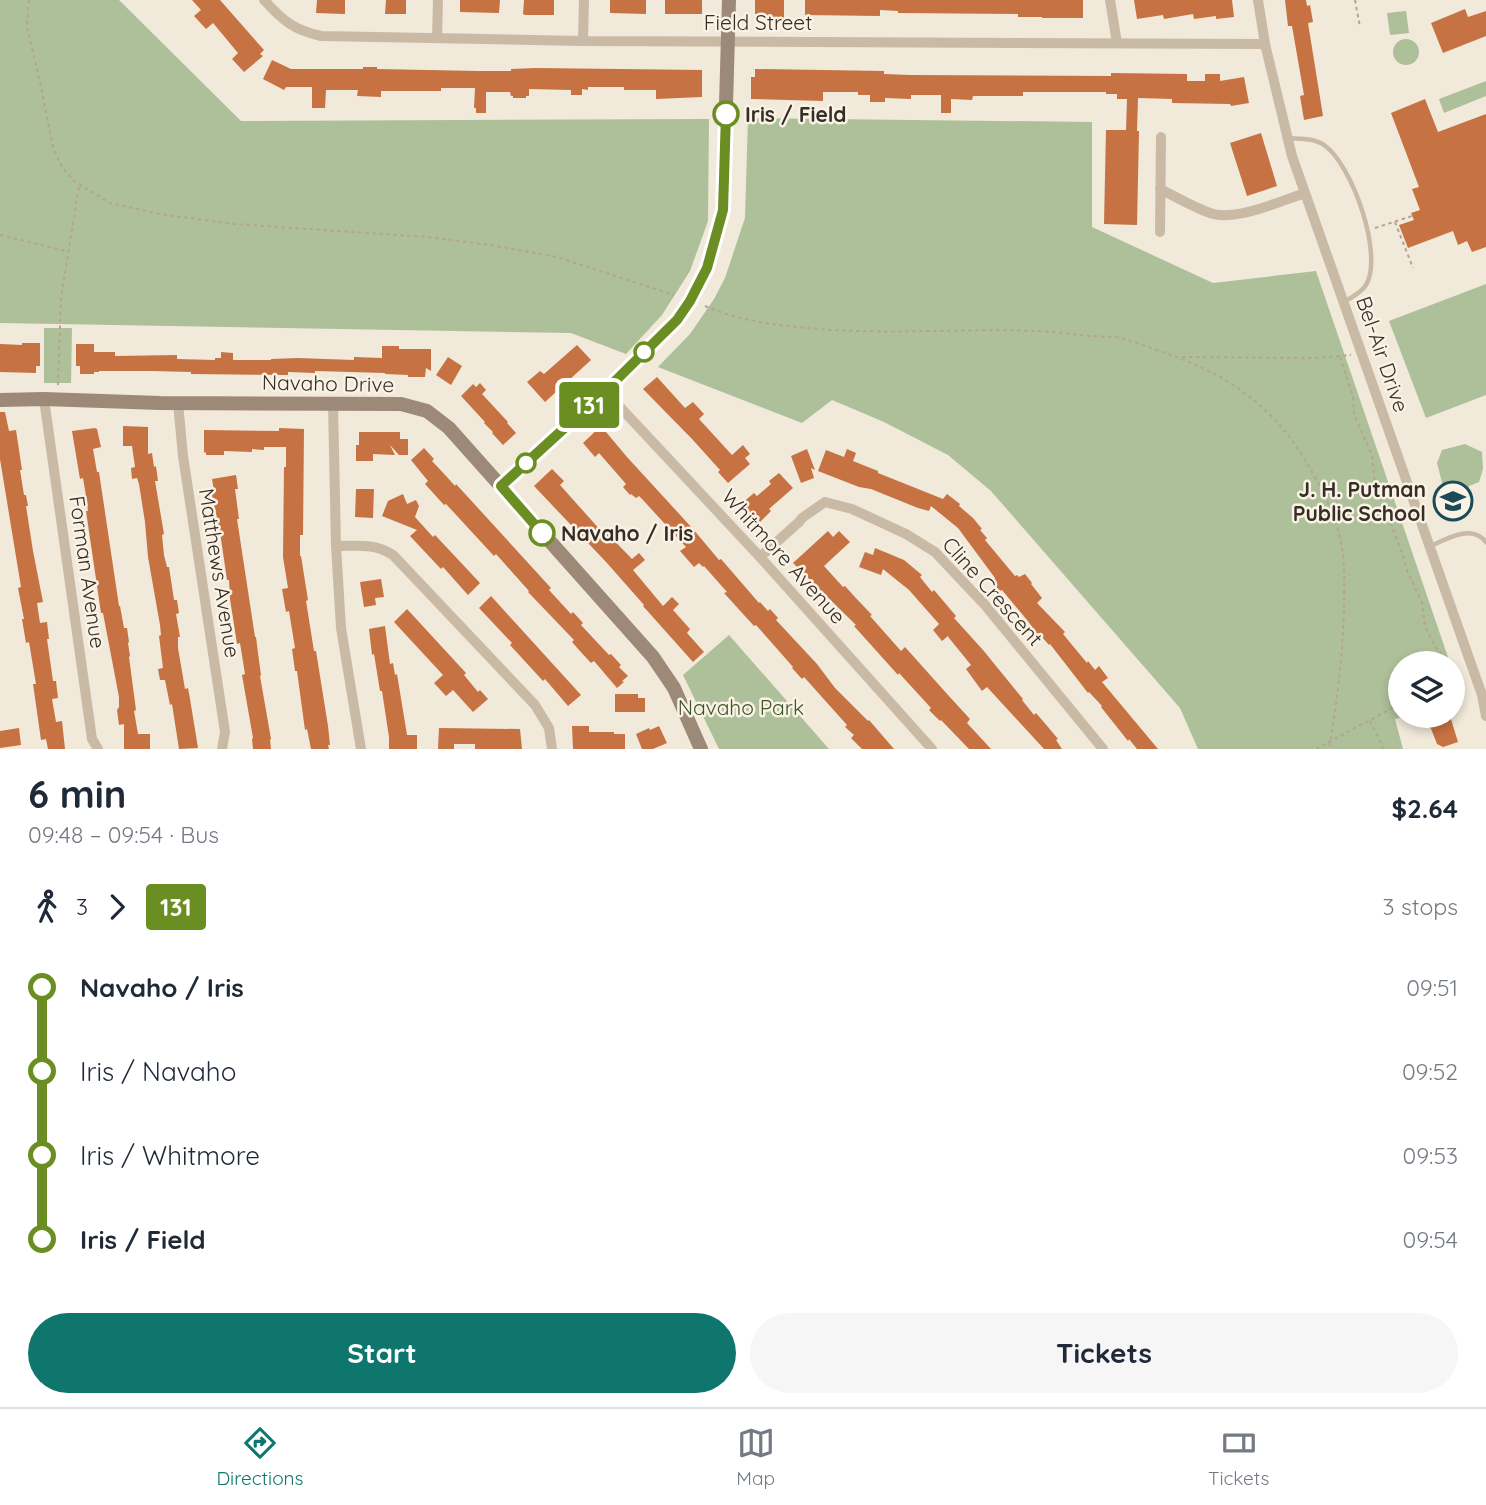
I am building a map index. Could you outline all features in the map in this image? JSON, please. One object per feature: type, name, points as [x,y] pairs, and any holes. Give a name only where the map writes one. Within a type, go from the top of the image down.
[{"type":"street","name":"Field Street","points":[[264,0],[279,16],[302,32],[321,36],[583,41],[1265,44]]},
{"type":"street","points":[[437,38],[438,0]]},
{"type":"street","points":[[583,41],[584,0]]},
{"type":"street","points":[[501,486],[605,391],[677,320],[707,268],[723,210],[729,0]]},
{"type":"street","points":[[1110,0],[1117,43]]},
{"type":"street","name":"Bel-Air Drive","points":[[1258,0],[1265,44],[1292,156],[1429,547],[1479,679],[1486,716]]},
{"type":"street","points":[[1160,232],[1161,137]]},
{"type":"street","points":[[1160,189],[1211,214],[1225,216],[1240,214],[1305,193]]},
{"type":"street","name":"Whitmore Avenue","points":[[605,391],[760,557],[932,749]]},
{"type":"street","name":"Forman Avenue","points":[[51,399],[92,739],[98,749]]},
{"type":"street","name":"Navaho Drive","points":[[0,400],[401,404],[427,411],[449,428],[653,657],[674,688],[701,749]]},
{"type":"street","name":"Matthews Avenue","points":[[178,403],[183,456],[226,732],[222,749]]},
{"type":"street","points":[[333,403],[336,547],[341,628],[361,749]]},
{"type":"street","name":"Cline Crescent","points":[[760,557],[802,517],[825,502],[852,509],[906,534],[935,552],[985,605],[1103,749]]},
{"type":"street","points":[[336,547],[371,545],[383,548],[393,555],[535,705],[549,728],[552,749]]},
{"type":"lane","points":[[1287,138],[1312,140],[1324,145],[1334,154],[1350,179],[1360,203],[1368,230],[1371,273],[1366,286],[1344,301]]},
{"type":"lane","points":[[1429,547],[1463,533],[1474,533],[1486,542]]},
{"type":"path","points":[[29,0],[27,27],[52,148],[62,167],[79,185],[102,199],[122,206],[195,220],[427,237],[517,250],[557,257],[674,295]]},
{"type":"path","points":[[1355,0],[1360,27]]},
{"type":"path","points":[[51,399],[67,251],[79,185]]},
{"type":"path","points":[[1368,230],[1412,216]]},
{"type":"path","points":[[1395,222],[1413,268]]},
{"type":"path","points":[[0,235],[67,251]]},
{"type":"path","points":[[705,306],[739,318],[818,329],[878,332],[1036,331],[1121,338],[1181,357],[1253,397],[1286,432],[1307,462],[1328,506],[1342,548],[1343,634],[1339,686],[1329,749]]},
{"type":"path","points":[[1181,357],[1352,355]]},
{"type":"path","points":[[1340,357],[1353,397],[1354,415],[1372,455],[1375,483],[1422,603],[1424,627],[1438,651]]},
{"type":"path","points":[[1316,749],[1388,710]]},
{"type":"path","points":[[1370,720],[1382,749]]},
{"type":"green space","points":[[0,0],[119,0],[241,121],[709,119],[708,221],[690,271],[662,315],[626,354],[571,333],[0,323]]},
{"type":"green space","points":[[1406,11],[1409,33],[1390,35],[1387,13]]},
{"type":"green space","points":[[1406,39],[1415,43],[1419,52],[1415,61],[1406,65],[1397,61],[1393,52],[1397,43]]},
{"type":"green space","points":[[1486,81],[1486,96],[1444,113],[1439,99]]},
{"type":"green space","points":[[748,118],[1092,122],[1092,227],[1213,283],[1316,271],[1446,651],[1388,651],[1388,728],[1397,728],[1403,749],[1198,749],[1180,708],[991,491],[948,455],[884,422],[832,400],[802,423],[658,367],[690,334],[714,299],[725,278],[745,218]]},
{"type":"green space","points":[[1486,284],[1486,395],[1426,418],[1389,321]]},
{"type":"green space","points":[[44,328],[72,328],[71,383],[44,383]]},
{"type":"green space","points":[[1465,444],[1482,452],[1483,469],[1479,482],[1469,486],[1469,495],[1450,500],[1446,498],[1437,463],[1442,450]]},
{"type":"green space","name":"Navaho Park","points":[[729,635],[829,749],[719,749],[683,675]]},
{"type":"building","points":[[192,0],[220,0],[264,50],[260,54],[263,56],[244,72],[232,59],[238,53],[213,23],[206,29],[194,16],[201,10]]},
{"type":"building","points":[[317,0],[345,0],[345,14],[316,13]]},
{"type":"building","points":[[386,0],[406,0],[406,14],[385,14]]},
{"type":"building","points":[[460,0],[500,0],[499,13],[460,12]]},
{"type":"building","points":[[524,0],[554,0],[554,15],[523,14]]},
{"type":"building","points":[[610,0],[646,0],[646,14],[610,13]]},
{"type":"building","points":[[665,0],[702,0],[702,14],[665,14]]},
{"type":"building","points":[[755,0],[784,0],[784,18],[761,18],[761,14],[755,14]]},
{"type":"building","points":[[805,0],[1083,0],[1083,18],[1018,17],[1018,14],[898,13],[880,10],[880,16],[805,15]]},
{"type":"building","points":[[1134,0],[1232,0],[1234,17],[1194,19],[1193,14],[1164,19],[1163,15],[1137,19]]},
{"type":"building","points":[[1285,0],[1306,0],[1307,6],[1310,5],[1313,22],[1308,23],[1323,116],[1304,120],[1300,96],[1304,95],[1292,26],[1288,26]]},
{"type":"building","points":[[1465,9],[1468,17],[1486,11],[1486,36],[1443,53],[1431,23]]},
{"type":"building","points":[[272,60],[291,69],[377,67],[479,71],[536,68],[702,70],[702,97],[656,99],[656,90],[624,90],[624,87],[588,87],[588,90],[582,89],[582,95],[571,95],[571,90],[529,89],[529,96],[526,98],[513,98],[510,92],[486,92],[486,113],[476,113],[475,88],[381,91],[381,97],[357,96],[358,90],[326,90],[325,108],[312,108],[312,87],[286,87],[284,90],[263,79]]},
{"type":"building","points":[[755,69],[884,71],[884,74],[910,75],[1187,74],[1187,81],[1205,81],[1205,74],[1220,74],[1220,81],[1244,77],[1249,103],[1231,106],[1138,98],[1137,225],[1104,224],[1106,130],[1126,130],[1127,99],[1117,99],[1117,94],[1023,92],[1023,96],[973,96],[972,100],[951,99],[951,113],[941,113],[941,95],[911,95],[911,99],[885,98],[885,102],[870,102],[870,95],[858,95],[858,92],[823,92],[823,101],[751,99],[751,77],[755,77]]},
{"type":"building","points":[[1425,99],[1438,132],[1486,114],[1486,247],[1472,252],[1467,241],[1458,245],[1453,231],[1408,248],[1399,225],[1414,220],[1411,213],[1420,210],[1412,189],[1419,187],[1391,113]]},
{"type":"building","points":[[1261,133],[1277,186],[1247,196],[1230,143]]},
{"type":"building","points":[[40,343],[40,366],[36,366],[36,373],[0,372],[0,344]]},
{"type":"building","points":[[76,344],[94,344],[94,352],[115,352],[115,356],[177,355],[177,359],[215,360],[221,358],[221,352],[233,353],[233,360],[382,358],[382,346],[399,346],[399,349],[431,349],[431,371],[426,368],[425,377],[315,371],[288,372],[288,375],[152,371],[99,371],[94,374],[80,374],[80,366],[76,366]]},
{"type":"building","points":[[577,345],[591,360],[545,402],[527,382],[540,371],[544,374]]},
{"type":"building","points":[[448,357],[462,366],[451,385],[436,375]]},
{"type":"building","points":[[657,377],[685,408],[693,402],[704,414],[699,419],[732,455],[743,445],[750,454],[745,458],[750,464],[728,483],[693,440],[643,389]]},
{"type":"building","points":[[480,383],[486,390],[482,394],[516,433],[503,445],[461,396],[473,384],[476,387]]},
{"type":"building","points":[[0,412],[5,412],[9,431],[16,430],[20,470],[43,602],[37,603],[40,623],[47,622],[53,681],[56,681],[58,698],[52,699],[56,722],[62,721],[65,749],[48,749],[46,739],[41,740],[33,684],[36,684],[22,619],[18,588],[21,587],[0,459]]},
{"type":"building","points":[[123,426],[148,427],[148,454],[152,453],[154,467],[156,466],[158,481],[155,481],[164,534],[164,555],[179,613],[176,614],[180,637],[178,648],[198,748],[179,749],[172,704],[170,705],[165,680],[160,680],[158,669],[163,668],[161,635],[145,522],[139,484],[137,478],[132,479],[131,468],[135,467],[132,446],[123,446]]},
{"type":"building","points":[[601,426],[719,560],[721,559],[759,603],[768,611],[770,609],[778,618],[776,620],[817,664],[835,688],[869,720],[894,749],[862,749],[851,738],[854,735],[845,727],[847,725],[724,593],[727,592],[704,566],[699,563],[694,567],[680,551],[686,547],[639,496],[636,498],[630,495],[623,487],[626,484],[599,453],[595,457],[583,443]]},
{"type":"building","points":[[95,428],[101,447],[93,449],[99,472],[119,606],[124,628],[127,628],[134,711],[138,734],[150,734],[150,749],[124,749],[124,724],[119,725],[119,697],[101,613],[85,490],[83,478],[80,479],[72,431]]},
{"type":"building","points":[[279,428],[304,429],[303,535],[300,535],[300,556],[328,726],[329,749],[311,749],[307,729],[305,730],[289,611],[286,612],[282,589],[288,588],[283,557],[286,447],[264,447],[264,450],[252,449],[252,452],[224,451],[224,455],[204,453],[204,430],[279,431]]},
{"type":"building","points":[[359,432],[400,432],[400,439],[408,439],[408,455],[399,455],[390,445],[395,455],[373,454],[373,461],[356,461]]},
{"type":"building","points":[[424,448],[434,459],[432,461],[551,588],[549,590],[621,665],[619,667],[628,676],[617,688],[594,661],[591,663],[579,650],[572,642],[574,640],[496,554],[494,556],[425,484],[428,481],[411,460]]},
{"type":"building","points":[[807,449],[815,470],[811,468],[814,478],[801,483],[791,456]]},
{"type":"building","points":[[847,449],[856,453],[853,461],[943,499],[947,494],[960,504],[982,529],[980,530],[987,538],[985,540],[1015,576],[1025,574],[1042,598],[1037,603],[1065,632],[1063,634],[1087,663],[1088,661],[1095,670],[1099,666],[1108,678],[1102,682],[1158,749],[1137,749],[1129,739],[1128,741],[1050,644],[1041,636],[1039,639],[1027,620],[992,582],[995,578],[958,528],[931,506],[929,511],[918,508],[818,471],[826,450],[844,457]]},
{"type":"building","points":[[552,469],[564,481],[560,485],[602,532],[604,530],[632,559],[639,553],[645,560],[633,570],[663,606],[672,597],[679,604],[673,610],[690,629],[687,633],[704,652],[693,662],[607,563],[534,486]]},
{"type":"building","points":[[779,473],[793,488],[769,509],[771,511],[760,522],[741,504],[754,493],[757,496]]},
{"type":"building","points":[[236,475],[237,519],[271,749],[253,749],[240,643],[237,644],[229,580],[211,491],[214,491],[212,479]]},
{"type":"building","points":[[356,489],[374,489],[373,518],[355,517]]},
{"type":"building","points":[[403,494],[407,504],[416,500],[419,506],[415,517],[480,583],[468,595],[410,536],[417,530],[382,516],[388,501]]},
{"type":"building","points":[[828,531],[833,537],[839,531],[850,542],[824,566],[872,615],[870,616],[901,651],[905,647],[970,719],[967,723],[991,749],[969,749],[929,710],[931,708],[899,673],[898,675],[854,626],[856,625],[793,563]]},
{"type":"building","points":[[875,548],[904,560],[922,575],[920,577],[932,592],[934,590],[956,616],[954,618],[1034,715],[1036,713],[1058,739],[1056,740],[1062,749],[1044,749],[987,687],[982,691],[966,669],[971,665],[948,636],[942,641],[933,630],[939,624],[909,590],[883,569],[881,575],[859,567],[865,552],[873,555]]},
{"type":"building","points":[[381,579],[384,597],[375,598],[376,605],[364,607],[360,582]]},
{"type":"building","points":[[491,596],[581,695],[568,706],[479,608]]},
{"type":"building","points":[[407,609],[466,673],[464,675],[478,692],[480,690],[488,699],[473,712],[453,690],[446,696],[434,683],[443,675],[394,622]]},
{"type":"building","points":[[385,626],[390,664],[393,663],[395,675],[397,674],[407,735],[417,735],[417,749],[389,749],[382,691],[374,654],[372,655],[369,629]]},
{"type":"building","points":[[615,694],[638,694],[638,698],[645,698],[645,712],[615,712]]},
{"type":"building","points":[[572,726],[589,726],[589,732],[625,734],[625,749],[573,749]]},
{"type":"building","points":[[659,726],[667,743],[653,749],[642,749],[636,734]]},
{"type":"building","points":[[19,728],[21,745],[0,748],[0,731]]},
{"type":"building","points":[[439,728],[520,729],[522,749],[475,749],[475,744],[454,744],[454,749],[438,749]]},
{"type":"building","points":[[1431,728],[1454,728],[1458,742],[1443,747],[1437,744]]},
{"type":"bus line","name":"131","points":[[542,533],[501,486],[605,391],[677,320],[690,301],[707,268],[723,210],[726,114]]},
{"type":"place","name":"Iris / Field","points":[[726,114]]},
{"type":"place","name":"J. H. Putman Public School","points":[[1453,501]]},
{"type":"place","name":"Navaho / Iris","points":[[542,533]]}]
